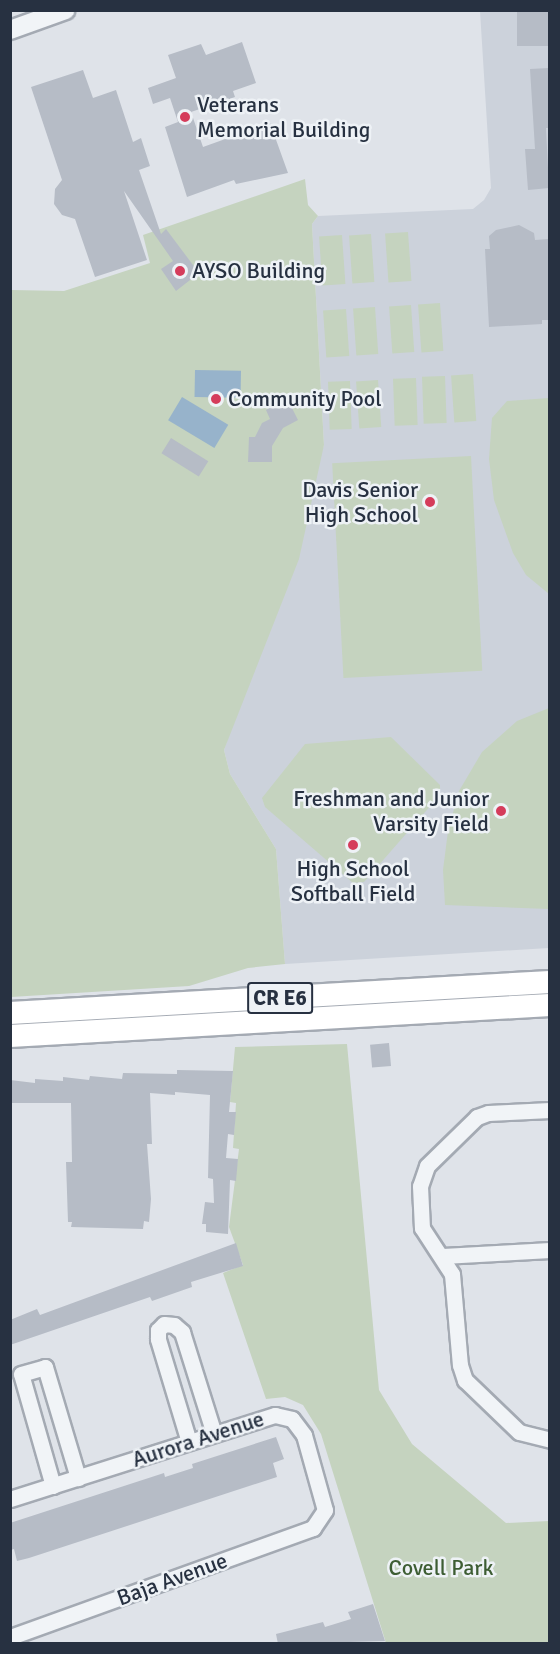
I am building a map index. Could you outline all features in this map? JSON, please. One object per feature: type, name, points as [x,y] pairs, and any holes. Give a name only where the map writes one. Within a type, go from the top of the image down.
[{"type":"main road","name":"CR E6","points":[[10,1013],[549,982]]},
{"type":"main road","name":"CR E6","points":[[10,1036],[549,1005]]},
{"type":"street","points":[[10,30],[66,10]]},
{"type":"street","points":[[549,1110],[477,1117],[427,1166],[420,1186],[422,1228],[443,1256],[452,1274],[460,1365],[465,1380],[519,1432],[549,1440]]},
{"type":"street","points":[[443,1256],[549,1250]]},
{"type":"street","points":[[189,1442],[158,1339],[158,1330],[164,1324],[174,1325],[182,1332],[214,1434]]},
{"type":"street","points":[[53,1486],[21,1374],[45,1366],[78,1478]]},
{"type":"street","name":"Aurora Avenue","points":[[10,1499],[275,1415],[292,1419],[304,1435],[325,1510]]},
{"type":"street","name":"Baja Avenue","points":[[10,1637],[313,1528],[325,1510]]},
{"type":"shaded area","name":"Davis Senior High School","points":[[480,11],[549,11],[549,948],[285,964],[276,849],[230,774],[224,750],[324,445],[312,224],[318,216],[473,209],[484,200],[491,188]]},
{"type":"green space","points":[[305,179],[308,205],[318,216],[312,224],[324,445],[299,559],[224,750],[230,774],[276,849],[285,964],[248,968],[189,986],[11,997],[11,290],[64,291],[150,263],[143,235]]},
{"type":"green space","points":[[408,232],[411,281],[388,282],[385,234]]},
{"type":"green space","points":[[371,234],[374,282],[352,283],[349,236]]},
{"type":"green space","points":[[342,235],[345,284],[322,285],[319,237]]},
{"type":"green space","points":[[440,303],[443,351],[421,352],[418,305]]},
{"type":"green space","points":[[411,305],[414,352],[392,353],[389,307]]},
{"type":"green space","points":[[375,307],[378,354],[356,355],[353,309]]},
{"type":"green space","points":[[346,309],[349,356],[326,357],[323,311]]},
{"type":"green space","points":[[473,374],[476,421],[454,422],[451,376]]},
{"type":"green space","points":[[445,376],[447,423],[424,424],[422,377]]},
{"type":"green space","points":[[416,378],[418,425],[395,426],[393,379]]},
{"type":"green space","points":[[378,380],[381,427],[359,428],[356,382]]},
{"type":"green space","points":[[350,381],[352,429],[330,430],[328,382]]},
{"type":"green space","points":[[550,398],[549,594],[526,575],[513,553],[494,500],[489,459],[492,418],[507,401]]},
{"type":"green space","points":[[471,456],[482,671],[343,678],[332,463]]},
{"type":"green space","name":"Freshman and Junior Varsity Field","points":[[549,708],[549,909],[445,905],[443,870],[448,831],[459,791],[482,752],[517,721]]},
{"type":"green space","name":"High School Softball Field","points":[[391,737],[440,785],[440,795],[364,882],[353,883],[265,807],[262,798],[305,744]]},
{"type":"green space","name":"Covell Park","points":[[347,1044],[379,1390],[412,1444],[506,1523],[549,1521],[549,1643],[386,1643],[321,1434],[303,1405],[285,1397],[266,1399],[223,1273],[243,1265],[229,1227],[239,1149],[233,1148],[236,1103],[230,1102],[235,1047]]},
{"type":"water","points":[[195,370],[241,371],[241,398],[195,397]]},
{"type":"water","points":[[182,397],[228,425],[214,448],[168,420]]},
{"type":"building","points":[[517,10],[548,10],[548,46],[517,46]]},
{"type":"building","name":"Veterans Memorial Building","points":[[242,42],[256,83],[233,91],[235,97],[191,112],[203,147],[270,123],[288,173],[236,184],[234,180],[187,197],[165,127],[178,122],[170,98],[153,104],[148,88],[176,78],[168,55],[201,44],[206,55]]},
{"type":"building","points":[[549,68],[549,128],[546,128],[549,188],[528,190],[525,149],[535,149],[530,69]]},
{"type":"building","points":[[83,70],[93,98],[116,90],[133,142],[141,138],[150,166],[139,170],[161,234],[166,229],[199,273],[176,291],[161,269],[173,261],[124,191],[147,260],[95,277],[75,219],[62,215],[54,204],[55,189],[62,180],[31,87]]},
{"type":"building","points":[[519,225],[534,233],[535,240],[549,239],[549,320],[542,320],[542,324],[489,327],[485,249],[490,249],[489,236],[496,230]]},
{"type":"building","points":[[287,398],[298,420],[283,428],[272,446],[272,462],[248,462],[249,437],[255,437],[262,423],[270,419],[266,410]]},
{"type":"building","points":[[171,438],[208,461],[199,477],[161,453]]},
{"type":"building","points":[[389,1043],[391,1066],[372,1068],[370,1045]]},
{"type":"building","points":[[177,1070],[233,1071],[229,1112],[236,1112],[234,1135],[228,1134],[226,1158],[238,1159],[236,1181],[230,1180],[228,1234],[206,1232],[206,1224],[202,1224],[205,1202],[214,1203],[213,1179],[208,1178],[210,1095],[175,1092],[175,1095],[150,1093],[152,1144],[147,1144],[151,1199],[149,1222],[144,1221],[143,1229],[71,1227],[72,1222],[68,1222],[66,1162],[72,1162],[71,1103],[10,1103],[10,1080],[35,1083],[35,1079],[63,1081],[63,1077],[89,1080],[90,1076],[122,1079],[123,1073],[177,1074]]},
{"type":"building","points":[[236,1243],[243,1266],[191,1282],[192,1287],[152,1301],[150,1297],[10,1345],[10,1320],[37,1309],[40,1315]]},
{"type":"building","points":[[276,1437],[284,1459],[273,1463],[277,1477],[29,1558],[17,1561],[14,1549],[10,1550],[10,1523],[164,1473],[165,1477],[193,1468],[192,1464]]},
{"type":"building","points":[[373,1604],[385,1641],[278,1644],[276,1634],[323,1622],[325,1627],[351,1619],[348,1612]]},
{"type":"place","name":"Veterans Memorial Building","points":[[185,117]]},
{"type":"place","name":"AYSO Building","points":[[180,271]]},
{"type":"place","name":"Community Pool","points":[[216,399]]},
{"type":"place","name":"Davis Senior High School","points":[[430,502]]},
{"type":"place","name":"Freshman and Junior Varsity Field","points":[[501,811]]},
{"type":"place","name":"High School Softball Field","points":[[353,845]]}]
